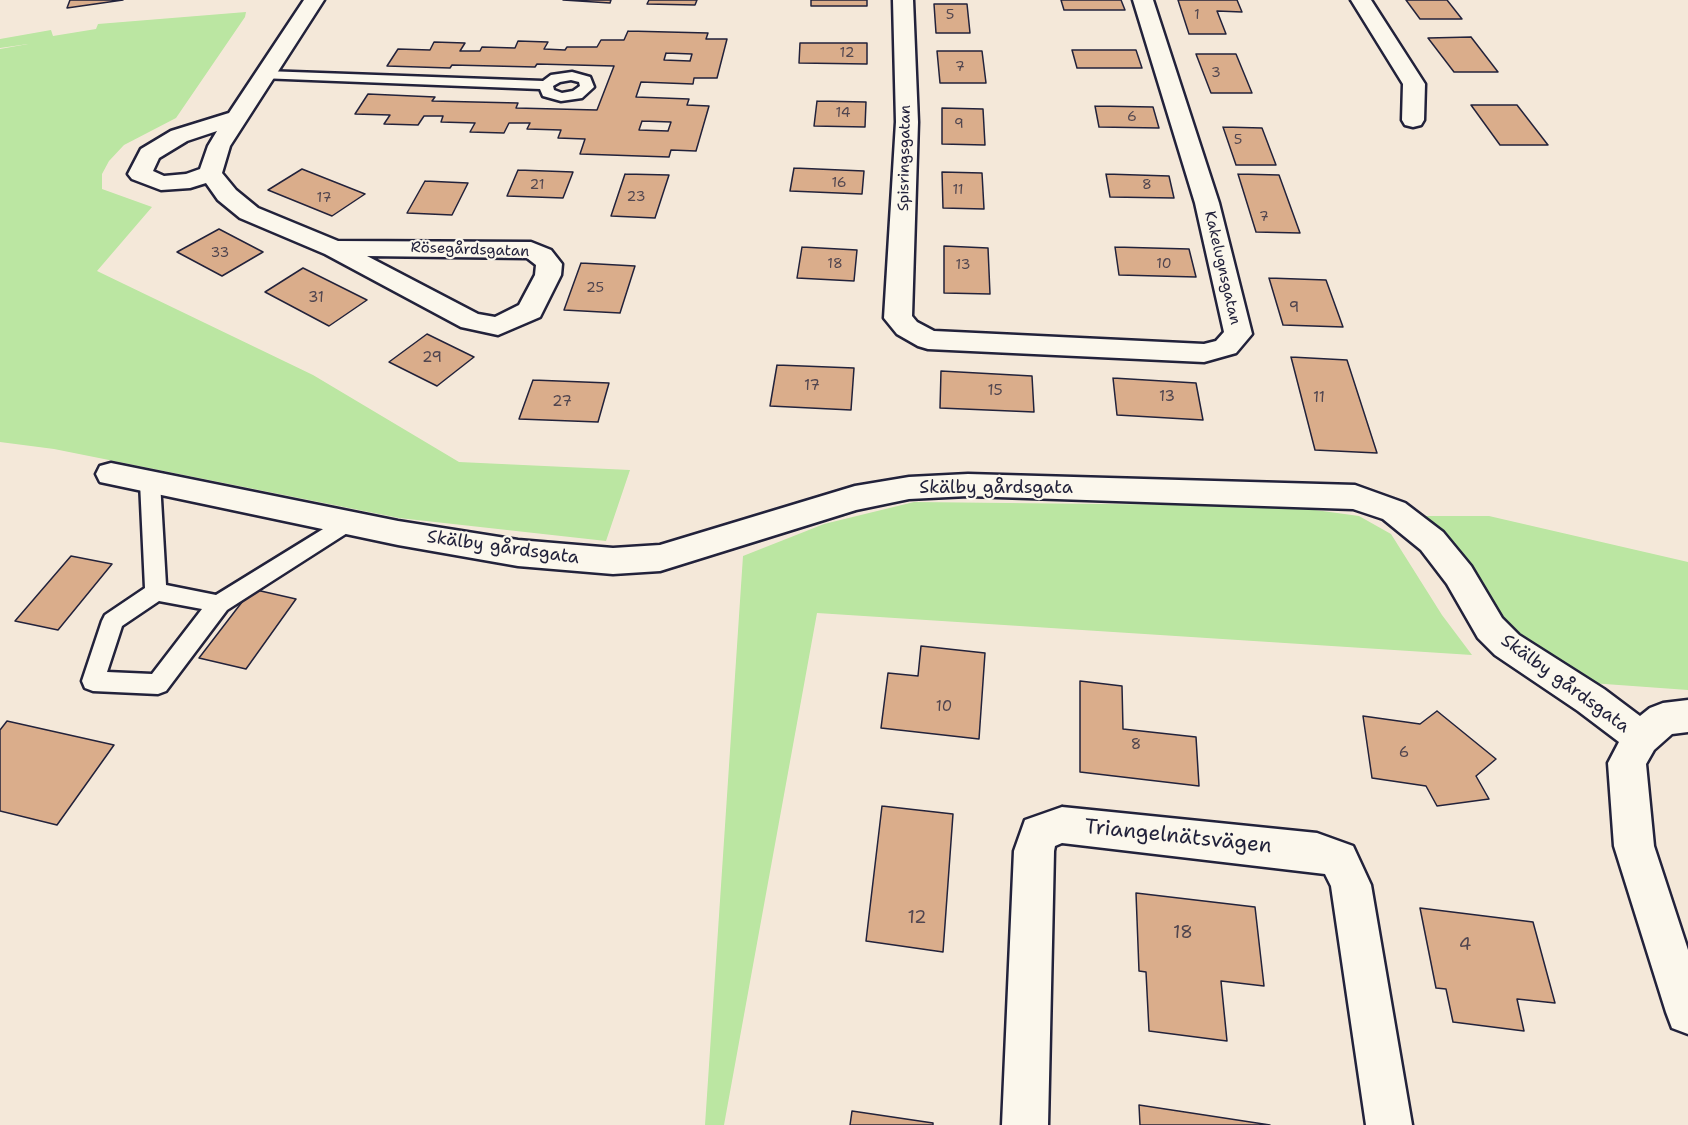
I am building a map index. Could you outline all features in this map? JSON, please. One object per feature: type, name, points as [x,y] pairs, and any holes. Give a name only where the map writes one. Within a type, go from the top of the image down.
[{"type":"street","points":[[237,118],[179,136],[149,154],[140,174],[161,183],[189,181],[210,173],[219,146],[314,0]]},
{"type":"street","name":"Spisringsgatan","points":[[898,316],[907,122],[903,0]]},
{"type":"street","name":"Kakelugnsgatan","points":[[898,316],[907,328],[928,340],[1204,353],[1226,347],[1238,334],[1207,203],[1143,0]]},
{"type":"street","points":[[1361,0],[1414,84],[1413,120]]},
{"type":"street","name":"Rösegårdsgatan","points":[[210,173],[227,195],[249,213],[334,249],[471,321],[498,326],[530,310],[548,275],[549,264],[543,255],[531,250],[334,249]]},
{"type":"street","name":"Skälby gårdsgata","points":[[111,474],[348,523],[518,553],[613,561],[660,558],[855,498],[909,488],[968,485],[1355,497],[1394,511],[1432,541],[1459,575],[1490,628],[1507,645],[1590,700],[1641,738],[1663,720],[1688,716]]},
{"type":"street","points":[[1641,738],[1627,763],[1635,846],[1647,891],[1688,1011]]},
{"type":"street","name":"Triangelnätsvägen","points":[[1025,1125],[1034,851],[1039,833],[1062,825],[1317,852],[1339,859],[1351,885],[1389,1125]]},
{"type":"lane","points":[[265,75],[546,85]]},
{"type":"lane","points":[[150,482],[156,592]]},
{"type":"lane","points":[[219,604],[156,592],[113,621],[93,681],[158,684],[219,604],[348,523]]},
{"type":"green space","points":[[246,12],[245,17],[176,118],[124,145],[109,161],[102,174],[102,189],[152,207],[97,271],[313,375],[459,462],[630,470],[606,541],[399,518],[54,449],[0,442],[0,49],[28,44],[0,48],[0,39],[51,30],[53,36],[96,29],[98,24]]},
{"type":"green space","points":[[914,502],[1286,506],[1359,516],[1391,534],[1442,615],[1472,655],[817,613],[724,1125],[705,1125],[743,556],[824,524]]},
{"type":"green space","points":[[1420,516],[1489,516],[1688,562],[1688,690],[1591,683],[1506,627],[1458,549]]},
{"type":"building","points":[[70,0],[123,0],[67,8]]},
{"type":"building","points":[[563,0],[611,0],[610,3]]},
{"type":"building","points":[[649,0],[697,0],[695,5],[647,4]]},
{"type":"building","points":[[811,0],[867,0],[867,6],[811,6]]},
{"type":"building","points":[[1061,0],[1121,0],[1125,10],[1064,10]]},
{"type":"building","points":[[1178,0],[1237,0],[1242,12],[1217,11],[1226,34],[1189,34]]},
{"type":"building","points":[[1406,0],[1447,0],[1462,19],[1420,19]]},
{"type":"building","points":[[934,4],[967,4],[970,33],[936,33]]},
{"type":"building","points":[[628,31],[708,33],[706,39],[727,39],[717,78],[694,78],[693,84],[641,82],[636,97],[689,99],[687,105],[709,106],[696,151],[671,150],[669,157],[580,154],[585,139],[558,138],[561,130],[527,129],[530,123],[509,123],[504,133],[470,132],[475,123],[441,122],[443,116],[424,116],[418,125],[384,124],[390,115],[355,114],[368,94],[435,97],[432,101],[518,103],[516,108],[597,110],[614,66],[452,65],[450,68],[387,66],[398,49],[430,50],[434,42],[465,43],[460,51],[480,51],[482,47],[515,48],[518,41],[548,42],[544,49],[565,50],[567,47],[597,47],[601,40],[624,40]],"holes":[[[666,53],[692,54],[690,61],[664,60]],[[642,121],[671,122],[668,131],[639,130]]]},
{"type":"building","points":[[1471,37],[1498,72],[1454,72],[1428,38]]},
{"type":"building","points":[[800,43],[867,43],[867,64],[799,63]]},
{"type":"building","points":[[1072,50],[1136,50],[1142,68],[1077,68]]},
{"type":"building","points":[[937,51],[982,51],[986,83],[940,83]]},
{"type":"building","points":[[1196,54],[1236,54],[1252,93],[1211,93]]},
{"type":"building","points":[[817,101],[866,102],[865,127],[814,126]]},
{"type":"building","points":[[1471,105],[1517,105],[1548,145],[1500,145]]},
{"type":"building","points":[[1095,106],[1153,107],[1159,128],[1099,127]]},
{"type":"building","points":[[942,108],[983,109],[985,145],[942,144]]},
{"type":"building","points":[[1223,127],[1262,128],[1276,165],[1236,165]]},
{"type":"building","points":[[794,168],[864,171],[862,194],[790,191]]},
{"type":"building","points":[[302,169],[365,194],[332,216],[268,190]]},
{"type":"building","points":[[518,170],[573,172],[563,198],[507,196]]},
{"type":"building","points":[[942,172],[982,173],[984,209],[943,208]]},
{"type":"building","points":[[625,174],[669,175],[655,218],[611,216]]},
{"type":"building","points":[[1106,174],[1169,176],[1174,198],[1110,197]]},
{"type":"building","points":[[1238,174],[1279,175],[1300,233],[1256,232]]},
{"type":"building","points":[[425,181],[468,183],[452,215],[407,213]]},
{"type":"building","points":[[219,229],[263,252],[222,276],[177,252]]},
{"type":"building","points":[[944,246],[988,248],[990,294],[944,293]]},
{"type":"building","points":[[802,247],[857,250],[854,281],[797,278]]},
{"type":"building","points":[[1115,247],[1189,249],[1196,277],[1119,275]]},
{"type":"building","points":[[581,263],[635,266],[620,313],[564,310]]},
{"type":"building","points":[[303,268],[367,300],[329,326],[265,292]]},
{"type":"building","points":[[1269,278],[1326,280],[1343,327],[1283,325]]},
{"type":"building","points":[[427,334],[474,357],[437,386],[389,362]]},
{"type":"building","points":[[1291,357],[1347,360],[1377,453],[1315,450]]},
{"type":"building","points":[[777,365],[854,368],[851,410],[770,406]]},
{"type":"building","points":[[941,371],[1032,376],[1034,412],[940,408]]},
{"type":"building","points":[[1113,378],[1196,383],[1203,420],[1117,415]]},
{"type":"building","points":[[533,380],[609,383],[598,422],[519,419]]},
{"type":"building","points":[[71,556],[112,564],[58,630],[15,621]]},
{"type":"building","points":[[252,589],[296,599],[246,669],[199,658]]},
{"type":"building","points":[[921,646],[985,653],[979,739],[881,728],[888,673],[918,676]]},
{"type":"building","points":[[1080,681],[1122,686],[1123,729],[1196,737],[1199,786],[1080,772]]},
{"type":"building","points":[[1437,711],[1496,759],[1476,776],[1489,799],[1437,806],[1426,786],[1372,778],[1363,716],[1420,724]]},
{"type":"building","points":[[7,721],[114,745],[57,825],[0,811],[0,730]]},
{"type":"building","points":[[882,806],[953,814],[943,952],[866,941]]},
{"type":"building","points":[[1136,893],[1255,907],[1264,986],[1221,981],[1227,1041],[1149,1031],[1146,972],[1139,971]]},
{"type":"building","points":[[1420,908],[1533,922],[1555,1003],[1517,999],[1524,1031],[1453,1022],[1446,989],[1436,988]]},
{"type":"building","points":[[1139,1105],[1270,1125],[1140,1125]]},
{"type":"building","points":[[852,1111],[933,1123],[933,1125],[850,1125]]}]
